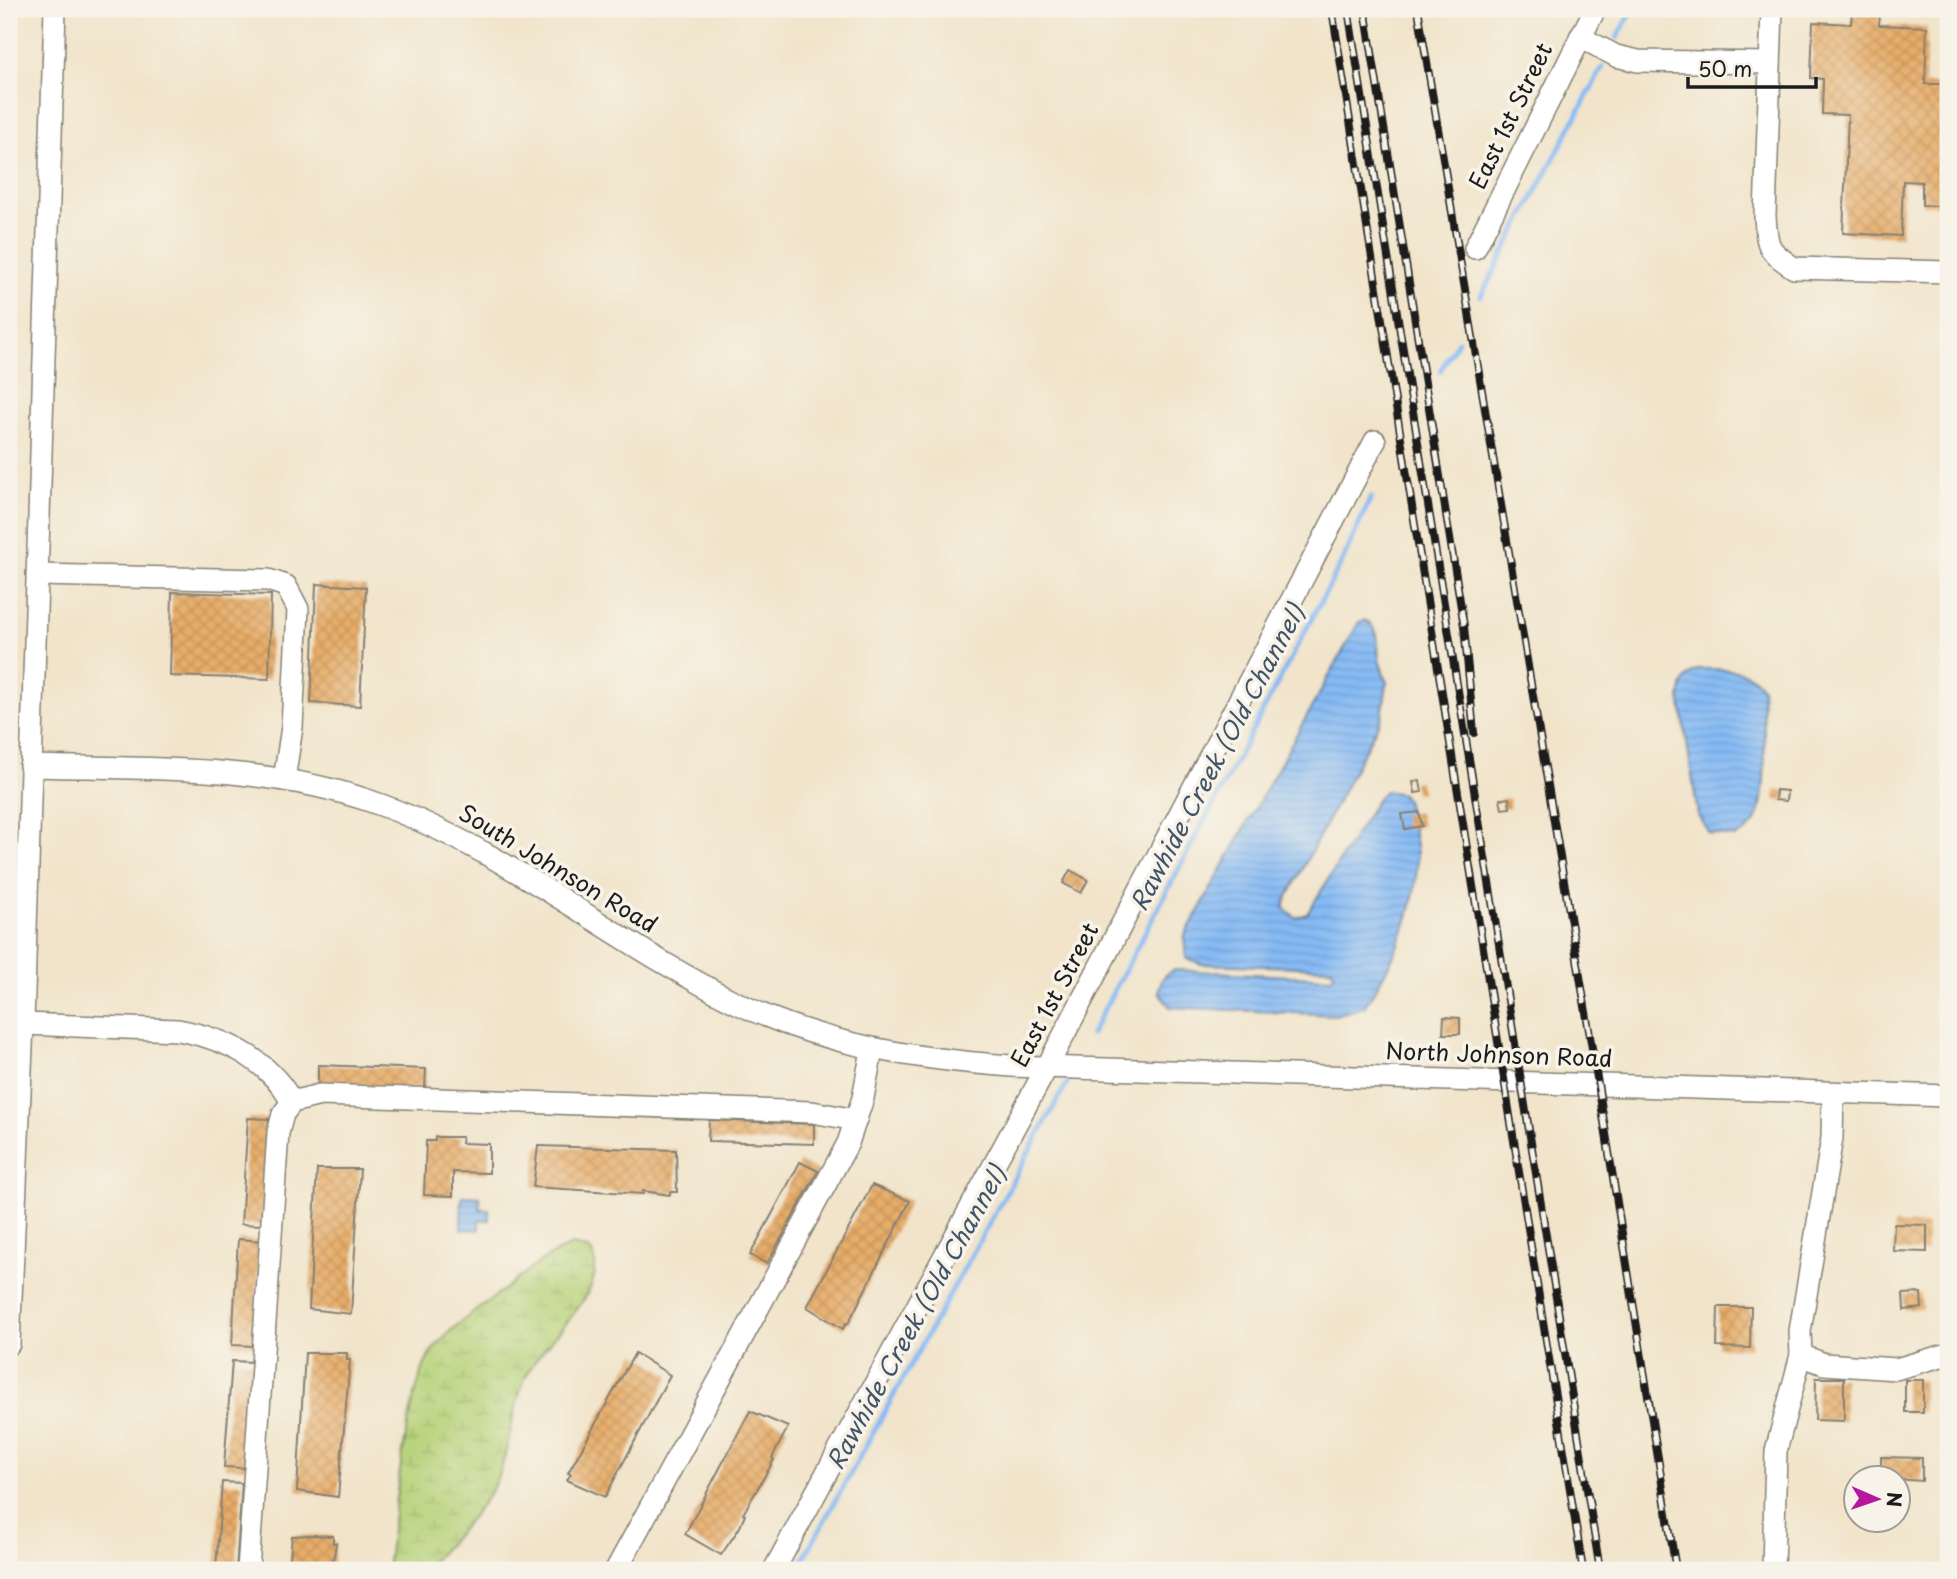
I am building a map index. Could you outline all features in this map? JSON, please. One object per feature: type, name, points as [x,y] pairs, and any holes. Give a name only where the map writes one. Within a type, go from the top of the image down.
[{"type":"street","points":[[9,1344],[23,1024],[55,9]]},
{"type":"street","name":"East 1st Street","points":[[1475,248],[1595,9]]},
{"type":"street","points":[[1772,9],[1765,215],[1767,245],[1774,255],[1794,268],[1948,272]]},
{"type":"street","points":[[1580,37],[1616,56],[1638,61],[1770,63]]},
{"type":"street","name":"East 1st Street","points":[[774,1570],[1047,1067],[1375,441]]},
{"type":"street","points":[[37,575],[268,580],[286,586],[299,609],[292,727],[284,780]]},
{"type":"street","name":"South Johnson Road","points":[[30,766],[188,770],[284,780],[369,801],[426,823],[488,853],[668,965],[737,1003],[817,1035],[872,1050],[956,1062],[1047,1067]]},
{"type":"street","points":[[23,1024],[178,1030],[198,1034],[254,1058],[282,1084],[292,1102]]},
{"type":"street","points":[[616,1570],[848,1143],[872,1050]]},
{"type":"street","name":"North Johnson Road","points":[[1047,1067],[1948,1097]]},
{"type":"street","points":[[1773,1570],[1776,1451],[1801,1355],[1800,1331],[1832,1138],[1833,1093]]},
{"type":"street","points":[[248,1570],[278,1133],[283,1114],[292,1102],[320,1095],[419,1098],[812,1112],[856,1120]]},
{"type":"street","points":[[1801,1355],[1825,1364],[1896,1369],[1948,1354]]},
{"type":"green space","points":[[572,1245],[590,1250],[595,1263],[594,1278],[578,1308],[535,1361],[527,1375],[520,1390],[506,1453],[490,1493],[424,1570],[387,1570],[408,1423],[423,1369],[432,1351],[454,1328],[523,1274]]},
{"type":"water","points":[[1364,620],[1370,623],[1377,634],[1379,660],[1387,683],[1382,717],[1284,908],[1296,918],[1307,914],[1378,798],[1385,791],[1402,794],[1406,800],[1416,844],[1416,878],[1408,917],[1385,973],[1364,1007],[1335,1015],[1170,1007],[1159,992],[1165,976],[1175,970],[1330,978],[1335,975],[1331,968],[1201,964],[1186,958],[1184,937],[1359,622]]},
{"type":"water","points":[[1701,669],[1726,669],[1743,673],[1751,676],[1762,688],[1764,752],[1761,802],[1752,826],[1735,837],[1709,833],[1698,815],[1680,697],[1686,679]]},
{"type":"water","points":[[462,1196],[480,1197],[480,1209],[489,1209],[489,1220],[479,1220],[479,1230],[461,1229]]},
{"type":"building","points":[[1852,12],[1880,13],[1879,25],[1927,27],[1925,84],[1944,84],[1940,206],[1922,205],[1922,182],[1903,181],[1901,236],[1843,233],[1848,115],[1822,114],[1823,79],[1811,78],[1813,22],[1851,24]]},
{"type":"building","points":[[316,584],[366,587],[360,706],[311,703]]},
{"type":"building","points":[[172,592],[271,595],[269,679],[170,676]]},
{"type":"building","points":[[1420,781],[1422,792],[1415,793],[1413,782]]},
{"type":"building","points":[[1776,790],[1787,791],[1786,801],[1775,800]]},
{"type":"building","points":[[1509,798],[1510,808],[1502,809],[1500,799]]},
{"type":"building","points":[[1419,812],[1422,826],[1405,829],[1402,814]]},
{"type":"building","points":[[1070,870],[1088,880],[1081,893],[1063,883]]},
{"type":"building","points":[[1444,1017],[1460,1018],[1460,1034],[1443,1034]]},
{"type":"building","points":[[318,1065],[426,1069],[425,1089],[318,1085]]},
{"type":"building","points":[[248,1118],[269,1119],[262,1225],[241,1224]]},
{"type":"building","points":[[709,1120],[814,1124],[814,1144],[708,1141]]},
{"type":"building","points":[[435,1137],[462,1137],[461,1143],[489,1144],[489,1173],[453,1172],[453,1196],[424,1195],[426,1141],[435,1141]]},
{"type":"building","points":[[538,1146],[676,1150],[677,1192],[670,1192],[670,1195],[643,1191],[643,1194],[533,1187]]},
{"type":"building","points":[[800,1162],[818,1171],[767,1264],[750,1255]]},
{"type":"building","points":[[317,1169],[360,1169],[351,1314],[309,1309]]},
{"type":"building","points":[[872,1185],[910,1201],[848,1324],[846,1323],[843,1329],[807,1307]]},
{"type":"building","points":[[1894,1224],[1927,1225],[1927,1252],[1893,1251]]},
{"type":"building","points":[[238,1239],[260,1241],[254,1346],[232,1345]]},
{"type":"building","points":[[1921,1293],[1922,1308],[1904,1310],[1903,1294]]},
{"type":"building","points":[[1718,1307],[1751,1307],[1750,1348],[1717,1347]]},
{"type":"building","points":[[305,1353],[347,1353],[347,1360],[350,1360],[338,1497],[297,1491]]},
{"type":"building","points":[[635,1353],[670,1375],[605,1497],[567,1480],[571,1474],[568,1473]]},
{"type":"building","points":[[232,1361],[252,1362],[245,1468],[224,1467]]},
{"type":"building","points":[[1816,1378],[1844,1378],[1844,1421],[1815,1420]]},
{"type":"building","points":[[1905,1380],[1923,1380],[1923,1412],[1905,1412]]},
{"type":"building","points":[[750,1411],[788,1427],[772,1458],[774,1460],[743,1514],[745,1515],[740,1527],[721,1555],[685,1534]]},
{"type":"building","points":[[1881,1457],[1922,1458],[1922,1481],[1912,1480],[1912,1464],[1881,1464]]},
{"type":"building","points":[[222,1482],[242,1483],[236,1570],[216,1570]]},
{"type":"building","points":[[292,1536],[333,1536],[333,1543],[336,1543],[332,1570],[289,1570]]},
{"type":"waterway","name":"Rawhide Creek (Old Channel)","points":[[1617,38],[1633,9]]},
{"type":"waterway","name":"Rawhide Creek (Old Channel)","points":[[1481,296],[1602,68]]},
{"type":"waterway","name":"Rawhide Creek (Old Channel)","points":[[1440,371],[1458,341]]},
{"type":"waterway","name":"Rawhide Creek (Old Channel)","points":[[1091,1034],[1343,560],[1371,497]]},
{"type":"waterway","name":"Rawhide Creek (Old Channel)","points":[[797,1570],[1067,1083]]},
{"type":"railway","points":[[1332,9],[1583,1570]]},
{"type":"railway","points":[[1348,9],[1600,1570]]},
{"type":"railway","points":[[1365,9],[1464,626],[1474,733]]},
{"type":"railway","points":[[1418,9],[1598,1084],[1676,1570]]}]
